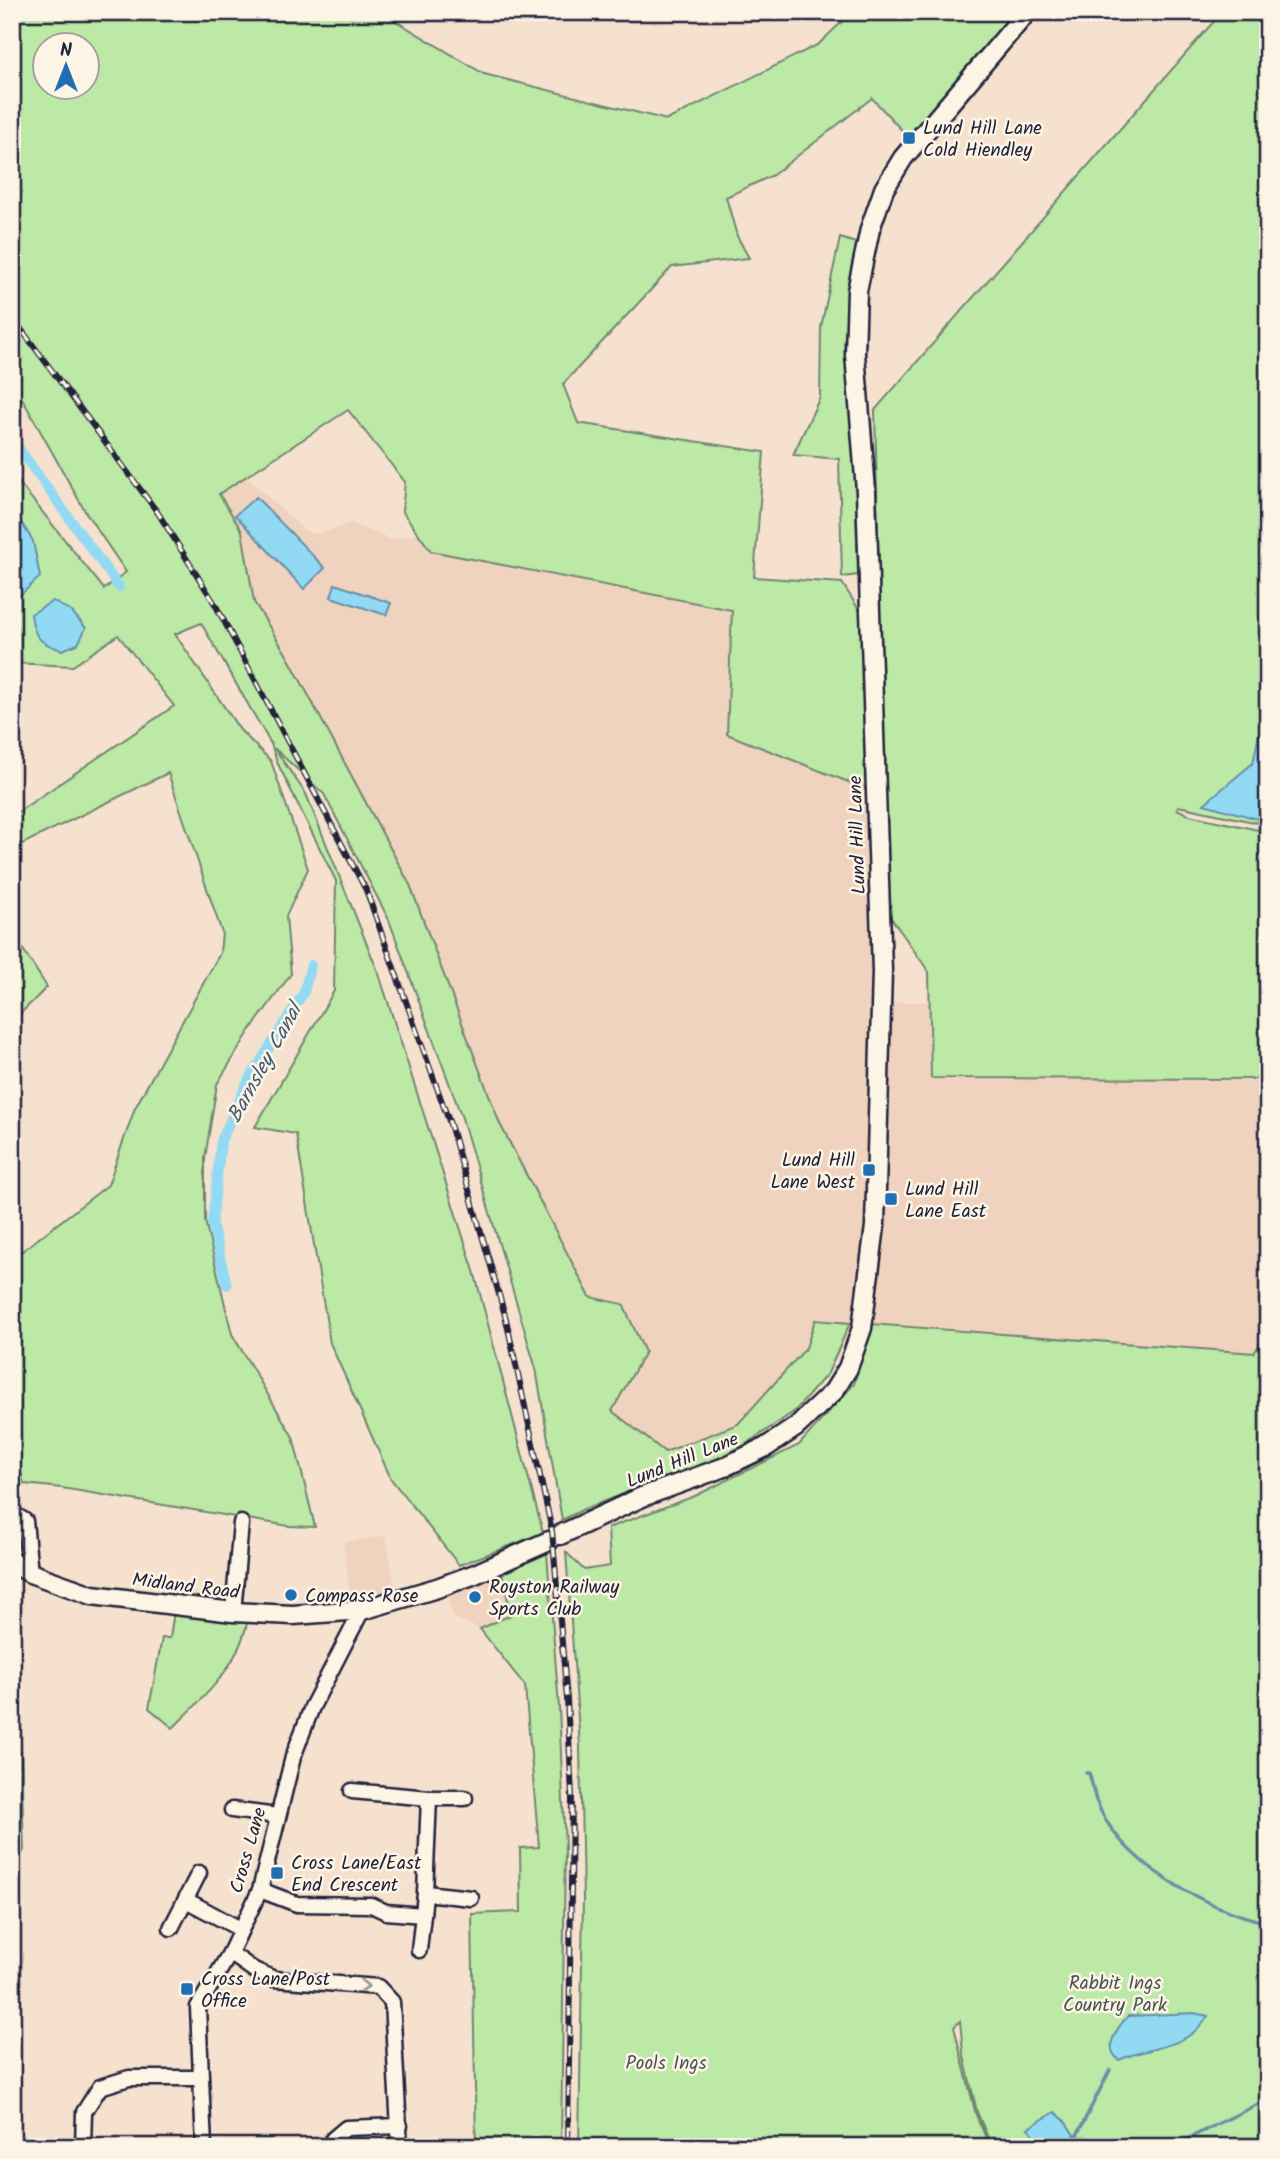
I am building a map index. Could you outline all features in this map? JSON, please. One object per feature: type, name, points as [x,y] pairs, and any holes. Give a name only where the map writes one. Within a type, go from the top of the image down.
[{"type":"main road","name":"Lund Hill Lane","points":[[362,1610],[463,1578],[642,1497],[722,1468],[766,1447],[796,1427],[834,1391],[848,1368],[862,1328],[875,1226],[882,971],[866,491],[855,354],[857,290],[870,229],[884,190],[903,158],[1027,12]]},
{"type":"main road","name":"Midland Road","points":[[12,1562],[30,1573],[92,1595],[233,1612],[293,1615],[362,1610]]},
{"type":"street","points":[[12,1513],[25,1521],[30,1573]]},
{"type":"street","points":[[233,1612],[241,1523]]},
{"type":"street","name":"Cross Lane","points":[[204,2147],[198,2007],[230,1953],[260,1890],[293,1757],[312,1707],[362,1610]]},
{"type":"street","points":[[352,1791],[429,1798],[465,1798]]},
{"type":"street","points":[[419,1950],[425,1893],[429,1798]]},
{"type":"street","points":[[232,1811],[277,1816]]},
{"type":"street","points":[[171,1928],[199,1872]]},
{"type":"street","points":[[260,1890],[298,1904],[372,1905],[386,1912],[423,1915]]},
{"type":"street","points":[[425,1893],[471,1898]]},
{"type":"street","points":[[186,1900],[240,1929]]},
{"type":"street","points":[[230,1953],[254,1970],[274,1979],[378,1987],[392,2002],[400,2147]]},
{"type":"street","points":[[83,2147],[84,2112],[100,2087],[129,2078],[201,2078]]},
{"type":"street","points":[[333,2147],[333,2139],[346,2128],[400,2126]]},
{"type":"shaded area","points":[[246,476],[305,531],[319,534],[351,523],[390,539],[417,534],[431,551],[732,610],[727,734],[866,789],[875,1002],[929,1002],[931,1078],[1268,1079],[1268,1331],[1254,1353],[815,1320],[806,1348],[738,1424],[665,1452],[612,1411],[645,1351],[623,1304],[590,1297],[500,1124],[410,885],[288,657],[254,602],[242,532],[219,494]]},
{"type":"shaded area","points":[[386,1536],[396,1591],[351,1599],[343,1542]]},
{"type":"shaded area","points":[[502,1572],[511,1615],[480,1629],[454,1618],[446,1592]]},
{"type":"green space","points":[[12,12],[381,12],[484,74],[667,120],[819,44],[852,12],[1016,12],[909,138],[872,98],[773,175],[726,197],[737,236],[749,258],[672,267],[563,384],[578,423],[764,452],[754,577],[842,583],[865,619],[866,789],[727,734],[732,610],[431,551],[402,511],[405,482],[348,410],[219,494],[242,531],[254,602],[288,657],[410,885],[500,1124],[590,1297],[623,1304],[645,1352],[612,1411],[665,1452],[738,1424],[806,1348],[815,1320],[850,1323],[828,1373],[795,1411],[727,1457],[586,1508],[562,1520],[536,1369],[462,1118],[389,920],[324,794],[274,748],[306,794],[379,974],[474,1271],[543,1533],[459,1565],[391,1479],[330,1343],[296,1134],[255,1127],[334,991],[336,881],[277,762],[271,744],[201,623],[175,634],[240,730],[271,761],[308,869],[286,916],[291,974],[249,1032],[217,1084],[205,1158],[205,1221],[232,1334],[293,1437],[315,1527],[289,1526],[24,1484],[12,1439],[12,1394],[15,1391],[12,1380],[12,1255],[22,1251],[108,1185],[135,1108],[220,953],[222,933],[168,773],[12,849],[12,816],[174,706],[118,635],[73,666],[12,663],[12,474],[104,589],[126,572],[86,513],[23,400],[12,392]]},
{"type":"green space","points":[[1222,12],[1268,12],[1268,825],[1178,806],[1177,809],[1189,815],[1268,832],[1268,1079],[931,1078],[929,972],[887,912],[875,410]]},
{"type":"green space","points":[[840,238],[859,244],[844,342],[855,468],[858,575],[842,577],[839,459],[793,455],[820,397],[821,327]]},
{"type":"green space","points":[[12,932],[47,987],[12,1022]]},
{"type":"green space","points":[[871,1324],[1254,1353],[1268,1331],[1268,2147],[992,2147],[977,2112],[963,2052],[960,2021],[954,2027],[976,2115],[990,2147],[579,2147],[583,1899],[580,1746],[566,1552],[584,1570],[610,1566],[608,1528],[695,1496],[799,1445],[854,1384]]},
{"type":"green space","points":[[547,1553],[559,1707],[565,1848],[561,2147],[476,2147],[472,1914],[521,1912],[520,1848],[539,1847],[525,1686],[480,1629],[511,1615],[502,1572]]},
{"type":"green space","points":[[175,1605],[249,1613],[239,1648],[231,1663],[210,1690],[173,1728],[149,1708],[162,1638],[170,1638]]},
{"type":"green space","points":[[12,1752],[21,1752],[24,1850],[12,1872]]},
{"type":"water","points":[[256,497],[325,568],[304,589],[235,515]]},
{"type":"water","points":[[12,508],[33,541],[40,577],[17,598],[12,595]]},
{"type":"water","points":[[335,584],[391,603],[386,615],[331,597]]},
{"type":"water","points":[[53,601],[72,612],[86,628],[78,644],[62,650],[43,642],[36,634],[32,622],[31,614]]},
{"type":"water","points":[[1268,691],[1268,822],[1204,804],[1253,763]]},
{"type":"water","points":[[1194,2013],[1208,2016],[1189,2036],[1167,2046],[1119,2060],[1114,2055],[1113,2037],[1128,2016]]},
{"type":"water","points":[[1055,2112],[1064,2120],[1082,2147],[1043,2147],[1028,2128]]},
{"type":"waterway","name":"Barnsley Canal","points":[[12,439],[119,587]]},
{"type":"waterway","name":"Barnsley Canal","points":[[227,1285],[212,1224],[221,1141],[247,1083],[304,992],[311,965]]},
{"type":"waterway","points":[[1086,1773],[1089,1773],[1096,1800],[1108,1823],[1124,1844],[1144,1863],[1192,1894],[1268,1923]]},
{"type":"waterway","points":[[1076,2137],[1110,2070]]},
{"type":"waterway","points":[[1171,2147],[1268,2099]]},
{"type":"railway","points":[[12,317],[158,513],[215,604],[366,890],[450,1124],[506,1319],[552,1531],[567,1699],[572,1796],[568,2147]]},
{"type":"place","name":"Lund Hill Lane Cold Hiendley","points":[[909,138]]},
{"type":"place","name":"Lund Hill Lane West","points":[[869,1170]]},
{"type":"place","name":"Lund Hill Lane East","points":[[891,1199]]},
{"type":"place","name":"Compass Rose","points":[[291,1595]]},
{"type":"place","name":"Royston Railway Sports Club","points":[[475,1597]]},
{"type":"place","name":"Cross Lane/East End Crescent","points":[[277,1873]]},
{"type":"place","name":"Cross Lane/Post Office","points":[[187,1989]]},
{"type":"park label","name":"Rabbit Ings Country Park","points":[[1115,1993]]},
{"type":"park label","name":"Pools Ings","points":[[666,2062]]}]
